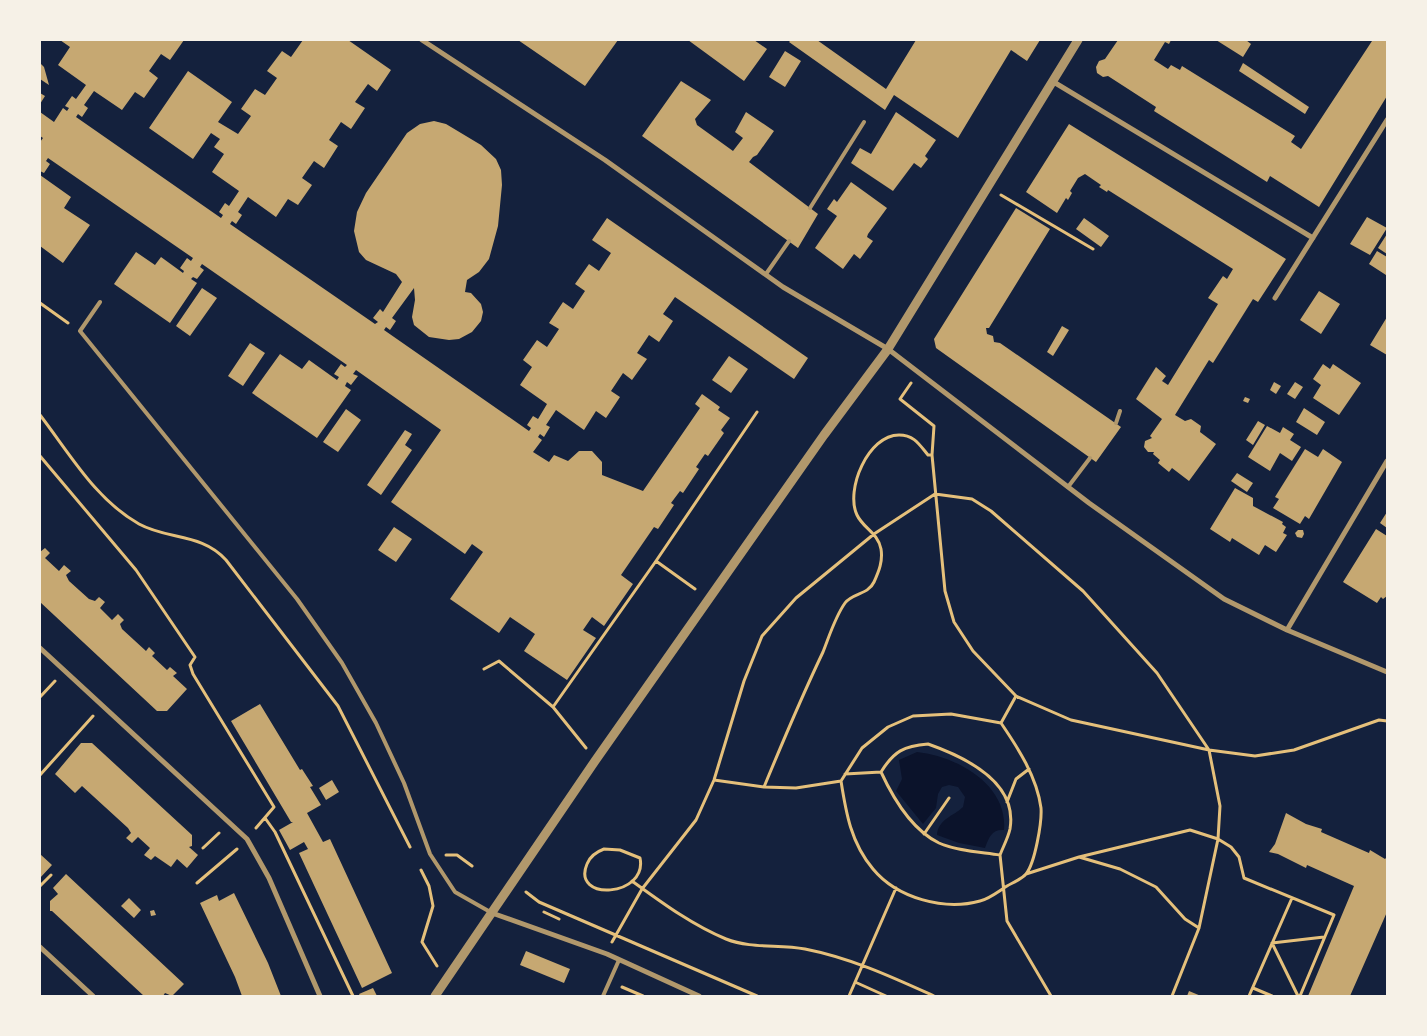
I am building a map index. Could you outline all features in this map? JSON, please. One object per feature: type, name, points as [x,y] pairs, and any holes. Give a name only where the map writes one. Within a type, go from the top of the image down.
[{"type":"street","points":[[422,40],[605,160],[783,287],[888,349],[1068,487],[1224,599],[1287,630],[1387,672]]},
{"type":"street","points":[[435,996],[595,761],[824,436],[888,349],[986,186],[1078,40]]},
{"type":"street","points":[[1052,81],[1313,238]]},
{"type":"street","points":[[1275,298],[1387,120]]},
{"type":"street","points":[[1287,630],[1387,461]]},
{"type":"street","points":[[40,648],[231,822],[247,839],[269,878],[320,996]]},
{"type":"street","points":[[492,914],[607,954],[700,996]]},
{"type":"street","points":[[40,947],[93,996]]},
{"type":"lane","points":[[810,208],[864,122]]},
{"type":"lane","points":[[766,274],[789,241]]},
{"type":"lane","points":[[100,302],[80,331],[291,592],[342,663],[376,723],[404,783],[430,854],[455,892],[492,914]]},
{"type":"lane","points":[[1116,423],[1120,411]]},
{"type":"lane","points":[[1068,487],[1090,458]]},
{"type":"lane","points":[[603,996],[619,960]]},
{"type":"path","points":[[986,186],[1093,249]]},
{"type":"path","points":[[40,303],[80,331]]},
{"type":"path","points":[[900,399],[934,426],[932,455],[945,591],[954,622],[973,651],[1016,696],[1071,720],[1209,750],[1255,756],[1294,750],[1379,720],[1387,721]]},
{"type":"path","points":[[553,706],[656,561],[758,412]]},
{"type":"path","points":[[40,415],[90,482],[113,506],[141,525],[216,549],[226,560],[338,706],[378,780],[412,851]]},
{"type":"path","points":[[764,787],[789,725],[844,603],[863,594],[873,584],[881,557],[880,547],[874,534],[858,517],[854,489],[867,456],[879,442],[895,435],[908,435],[916,440],[928,455],[932,455]]},
{"type":"path","points":[[40,456],[136,570],[195,657],[190,665],[192,674],[274,807],[247,839],[197,884]]},
{"type":"path","points":[[607,954],[642,889],[696,820],[714,780],[744,681],[762,636],[796,598],[874,534],[936,494],[972,499],[992,511],[1083,591],[1158,673],[1209,750],[1220,806],[1218,839],[1199,928],[1172,996]]},
{"type":"path","points":[[656,561],[710,600]]},
{"type":"path","points":[[484,669],[499,661],[553,706],[595,761]]},
{"type":"path","points":[[40,697],[64,670]]},
{"type":"path","points":[[1001,723],[1016,696]]},
{"type":"path","points":[[40,775],[102,705]]},
{"type":"path","points":[[1026,874],[1039,841],[1041,808],[1026,761],[1001,723],[952,714],[913,716],[888,727],[862,748],[841,781],[847,821],[861,852],[873,870],[896,888],[930,902],[949,905],[981,901],[1026,874],[1078,857],[1180,831],[1190,830],[1218,839],[1231,847],[1239,857],[1244,878],[1334,915],[1299,996]]},
{"type":"path","points":[[881,772],[889,758],[909,746],[928,744],[958,755],[988,775],[1003,793],[1010,811],[1010,830],[1000,855],[1007,921],[1051,996]]},
{"type":"path","points":[[1007,803],[1016,779],[1029,768]]},
{"type":"path","points":[[845,774],[881,772]]},
{"type":"path","points":[[881,772],[892,795],[924,834],[940,843],[1000,855]]},
{"type":"path","points":[[714,780],[764,787],[796,788],[841,781]]},
{"type":"path","points":[[924,834],[949,798]]},
{"type":"path","points":[[265,818],[275,832],[353,996]]},
{"type":"path","points":[[203,848],[231,822]]},
{"type":"path","points":[[620,850],[640,858],[640,869],[632,881],[615,890],[595,888],[589,884],[585,876],[586,866],[589,859],[599,851],[620,850]]},
{"type":"path","points":[[457,855],[472,866]]},
{"type":"path","points":[[1078,857],[1120,869],[1156,887],[1185,919],[1199,928]]},
{"type":"path","points":[[420,869],[429,886],[433,906],[422,942],[440,971]]},
{"type":"path","points":[[40,886],[51,875]]},
{"type":"path","points":[[632,881],[701,928],[728,940],[766,947],[796,947],[833,954],[862,964],[934,996]]},
{"type":"path","points":[[512,882],[540,902],[757,996]]},
{"type":"path","points":[[849,996],[896,888]]},
{"type":"path","points":[[1250,996],[1292,898]]},
{"type":"path","points":[[1272,943],[1325,937]]},
{"type":"path","points":[[1272,943],[1299,996]]},
{"type":"path","points":[[610,981],[643,996]]},
{"type":"path","points":[[855,982],[886,996]]},
{"type":"path","points":[[1253,988],[1272,996]]},
{"type":"water","points":[[917,752],[948,759],[963,766],[989,786],[998,799],[1003,814],[1004,830],[994,832],[985,848],[959,843],[937,835],[943,821],[963,807],[965,797],[958,787],[949,785],[942,787],[938,794],[936,808],[923,824],[896,791],[902,779],[899,760]]},
{"type":"building","points":[[60,40],[184,40],[170,60],[161,54],[149,71],[158,78],[144,98],[135,92],[122,110],[94,91],[84,105],[88,108],[82,117],[78,114],[76,117],[221,218],[223,215],[219,212],[225,203],[229,206],[239,191],[212,172],[224,154],[214,147],[220,139],[211,133],[193,159],[149,128],[188,71],[232,102],[218,122],[238,134],[251,116],[241,109],[255,89],[265,95],[277,78],[267,71],[282,51],[291,57],[303,40],[348,40],[391,70],[377,91],[368,84],[355,102],[365,108],[351,129],[341,122],[329,140],[338,146],[324,168],[314,161],[302,178],[312,185],[298,205],[288,199],[276,217],[248,197],[238,212],[242,215],[236,224],[232,221],[230,224],[375,324],[378,322],[373,318],[380,309],[383,312],[402,282],[396,274],[366,260],[359,252],[354,231],[357,212],[366,193],[407,133],[420,124],[434,121],[446,124],[481,145],[496,159],[501,170],[502,185],[498,226],[489,259],[479,272],[467,280],[465,292],[471,293],[481,304],[483,312],[481,321],[472,332],[459,339],[449,340],[429,337],[414,325],[412,317],[415,300],[414,288],[392,318],[396,321],[390,330],[386,327],[384,330],[529,431],[531,428],[527,425],[533,416],[538,419],[547,404],[520,385],[532,367],[523,360],[537,340],[547,347],[559,329],[549,323],[563,302],[573,309],[585,291],[575,284],[589,264],[599,271],[611,253],[592,240],[607,218],[808,358],[794,379],[675,297],[663,314],[673,321],[659,342],[649,335],[637,353],[647,359],[632,380],[623,373],[611,391],[620,397],[606,418],[596,411],[584,430],[556,410],[546,425],[550,427],[544,437],[540,434],[538,437],[542,440],[533,452],[549,462],[554,455],[568,461],[579,451],[592,451],[602,462],[602,475],[643,491],[700,408],[695,404],[702,394],[720,407],[718,410],[730,418],[721,430],[724,433],[708,456],[705,454],[696,467],[699,469],[683,493],[680,491],[671,503],[674,505],[658,529],[654,527],[621,575],[633,584],[604,626],[592,617],[583,630],[596,638],[567,680],[524,651],[535,634],[510,617],[499,633],[450,599],[483,552],[472,544],[465,554],[391,502],[441,430],[356,370],[353,374],[358,376],[351,385],[347,382],[345,386],[351,390],[317,438],[252,393],[280,354],[302,369],[309,360],[337,380],[339,377],[334,374],[341,364],[345,367],[347,365],[202,264],[200,267],[204,270],[197,279],[193,277],[191,279],[197,283],[170,323],[114,284],[136,252],[155,265],[161,257],[183,273],[184,271],[180,268],[187,258],[191,261],[193,258],[48,158],[46,161],[50,164],[44,173],[40,171],[40,142],[43,138],[40,136],[40,112],[54,122],[63,108],[67,111],[69,108],[65,106],[72,96],[76,99],[86,85],[58,65],[70,47]]},
{"type":"building","points":[[518,40],[618,40],[585,86]]},
{"type":"building","points":[[688,40],[754,40],[767,49],[744,81]]},
{"type":"building","points":[[791,40],[817,40],[886,89],[916,40],[1040,40],[1027,61],[1011,50],[958,138],[894,95],[885,110],[789,42]]},
{"type":"building","points":[[1118,40],[1171,40],[1169,44],[1165,42],[1154,60],[1168,69],[1171,65],[1180,70],[1182,66],[1295,136],[1291,142],[1301,149],[1372,41],[1370,40],[1387,40],[1387,96],[1319,207],[1270,176],[1267,182],[1154,111],[1156,107],[1108,76],[1103,77],[1097,73],[1096,67],[1099,61],[1105,59]]},
{"type":"building","points":[[1216,40],[1246,40],[1251,44],[1243,57]]},
{"type":"building","points":[[785,51],[801,61],[785,87],[769,77]]},
{"type":"building","points":[[40,63],[44,67],[49,85],[40,79]]},
{"type":"building","points":[[1243,63],[1309,107],[1305,114],[1239,71]]},
{"type":"building","points":[[681,81],[711,100],[695,119],[697,125],[733,151],[743,138],[735,132],[746,112],[774,131],[757,155],[749,162],[818,214],[798,248],[642,136]]},
{"type":"building","points":[[40,93],[45,96],[40,104]]},
{"type":"building","points":[[896,112],[936,140],[925,156],[928,159],[921,168],[914,163],[893,191],[851,163],[860,148],[871,154]]},
{"type":"building","points":[[1069,124],[1286,259],[1258,302],[1253,299],[1213,363],[1209,360],[1175,415],[1185,421],[1191,419],[1201,426],[1200,432],[1216,444],[1189,481],[1172,468],[1169,472],[1158,463],[1160,460],[1153,454],[1154,452],[1148,452],[1144,447],[1145,441],[1152,438],[1150,436],[1162,419],[1136,399],[1156,367],[1166,376],[1162,381],[1168,385],[1218,304],[1208,298],[1223,276],[1227,279],[1233,269],[1108,190],[1107,192],[1099,187],[1101,185],[1085,174],[1078,178],[1070,191],[1072,193],[1068,200],[1066,198],[1057,213],[1026,192]]},
{"type":"building","points":[[40,175],[71,197],[64,208],[90,225],[63,263],[40,246]]},
{"type":"building","points":[[851,182],[887,208],[868,234],[867,237],[873,241],[860,259],[854,254],[843,269],[815,248],[837,216],[827,209],[834,199],[837,202]]},
{"type":"building","points":[[1016,208],[1050,229],[989,328],[986,328],[987,334],[993,336],[994,342],[1000,343],[1121,427],[1096,462],[936,348],[934,339]]},
{"type":"building","points":[[1367,217],[1387,228],[1370,255],[1350,244]]},
{"type":"building","points":[[1084,218],[1109,236],[1101,247],[1076,229]]},
{"type":"building","points":[[1387,234],[1387,254],[1378,248]]},
{"type":"building","points":[[1377,251],[1387,257],[1386,275],[1369,264]]},
{"type":"building","points":[[202,288],[217,298],[190,336],[176,326]]},
{"type":"building","points":[[1319,291],[1340,304],[1321,334],[1300,320]]},
{"type":"building","points":[[1387,317],[1387,355],[1370,345]]},
{"type":"building","points":[[1062,326],[1069,330],[1053,356],[1047,352]]},
{"type":"building","points":[[250,343],[265,353],[243,386],[228,376]]},
{"type":"building","points":[[729,356],[748,369],[731,393],[712,380]]},
{"type":"building","points":[[1323,364],[1330,369],[1333,364],[1361,383],[1339,415],[1313,398],[1321,385],[1313,379]]},
{"type":"building","points":[[1274,382],[1281,386],[1276,394],[1270,390]]},
{"type":"building","points":[[1295,382],[1303,387],[1295,399],[1287,394]]},
{"type":"building","points":[[1245,397],[1250,399],[1248,403],[1243,401]]},
{"type":"building","points":[[1304,408],[1325,422],[1317,435],[1296,422]]},
{"type":"building","points":[[346,409],[361,420],[338,452],[323,442]]},
{"type":"building","points":[[1258,421],[1265,425],[1253,445],[1246,440]]},
{"type":"building","points":[[1267,426],[1280,433],[1283,427],[1294,434],[1290,440],[1301,447],[1292,461],[1280,453],[1270,471],[1248,457]]},
{"type":"building","points":[[405,430],[412,434],[405,445],[412,450],[381,495],[367,485]]},
{"type":"building","points":[[1305,449],[1318,457],[1323,449],[1342,462],[1309,519],[1305,516],[1300,524],[1273,508],[1279,499],[1275,497]]},
{"type":"building","points":[[1237,473],[1253,483],[1247,492],[1231,481]]},
{"type":"building","points":[[1235,488],[1253,498],[1253,506],[1283,522],[1282,524],[1286,527],[1283,533],[1287,535],[1276,552],[1265,545],[1259,555],[1232,538],[1230,542],[1210,529]]},
{"type":"building","points":[[1387,512],[1387,528],[1380,523]]},
{"type":"building","points":[[394,527],[412,539],[396,562],[378,550]]},
{"type":"building","points":[[1376,529],[1387,536],[1387,596],[1383,599],[1381,597],[1377,603],[1343,582]]},
{"type":"building","points":[[1298,530],[1303,530],[1302,538],[1297,537],[1295,533]]},
{"type":"building","points":[[45,548],[50,553],[45,558],[59,571],[64,565],[71,571],[66,575],[69,581],[89,599],[95,601],[99,597],[105,602],[100,608],[112,620],[118,614],[124,620],[120,624],[122,629],[146,651],[149,647],[155,653],[152,656],[167,670],[170,667],[177,673],[173,676],[187,689],[167,711],[157,711],[40,602],[40,552]]},
{"type":"building","points":[[260,704],[300,770],[302,769],[313,786],[310,787],[321,805],[307,813],[323,842],[330,839],[392,973],[362,988],[299,853],[308,849],[304,842],[290,850],[279,830],[293,822],[291,822],[231,721]]},
{"type":"building","points":[[81,743],[92,743],[192,835],[192,846],[189,847],[198,855],[187,868],[177,859],[171,867],[155,856],[151,860],[144,855],[150,848],[138,837],[132,843],[126,838],[131,833],[128,828],[82,786],[75,793],[55,774]]},
{"type":"building","points":[[332,780],[339,792],[326,800],[319,788]]},
{"type":"building","points":[[1286,813],[1306,824],[1322,829],[1321,832],[1369,853],[1370,850],[1385,859],[1387,857],[1387,912],[1350,996],[1308,996],[1354,886],[1307,865],[1306,868],[1278,854],[1269,852],[1275,844]]},
{"type":"building","points":[[40,854],[52,865],[40,878]]},
{"type":"building","points":[[66,874],[184,984],[172,996],[165,993],[163,996],[144,996],[50,911],[50,901],[58,894],[53,888]]},
{"type":"building","points":[[234,893],[268,963],[281,996],[242,996],[200,903],[217,895],[219,901]]},
{"type":"building","points":[[129,898],[141,910],[134,918],[121,906]]},
{"type":"building","points":[[154,910],[156,915],[151,916],[150,911]]},
{"type":"building","points":[[526,951],[570,969],[564,983],[520,965]]},
{"type":"building","points":[[373,988],[377,996],[360,996],[359,994]]},
{"type":"building","points":[[1189,991],[1201,996],[1187,996]]}]
